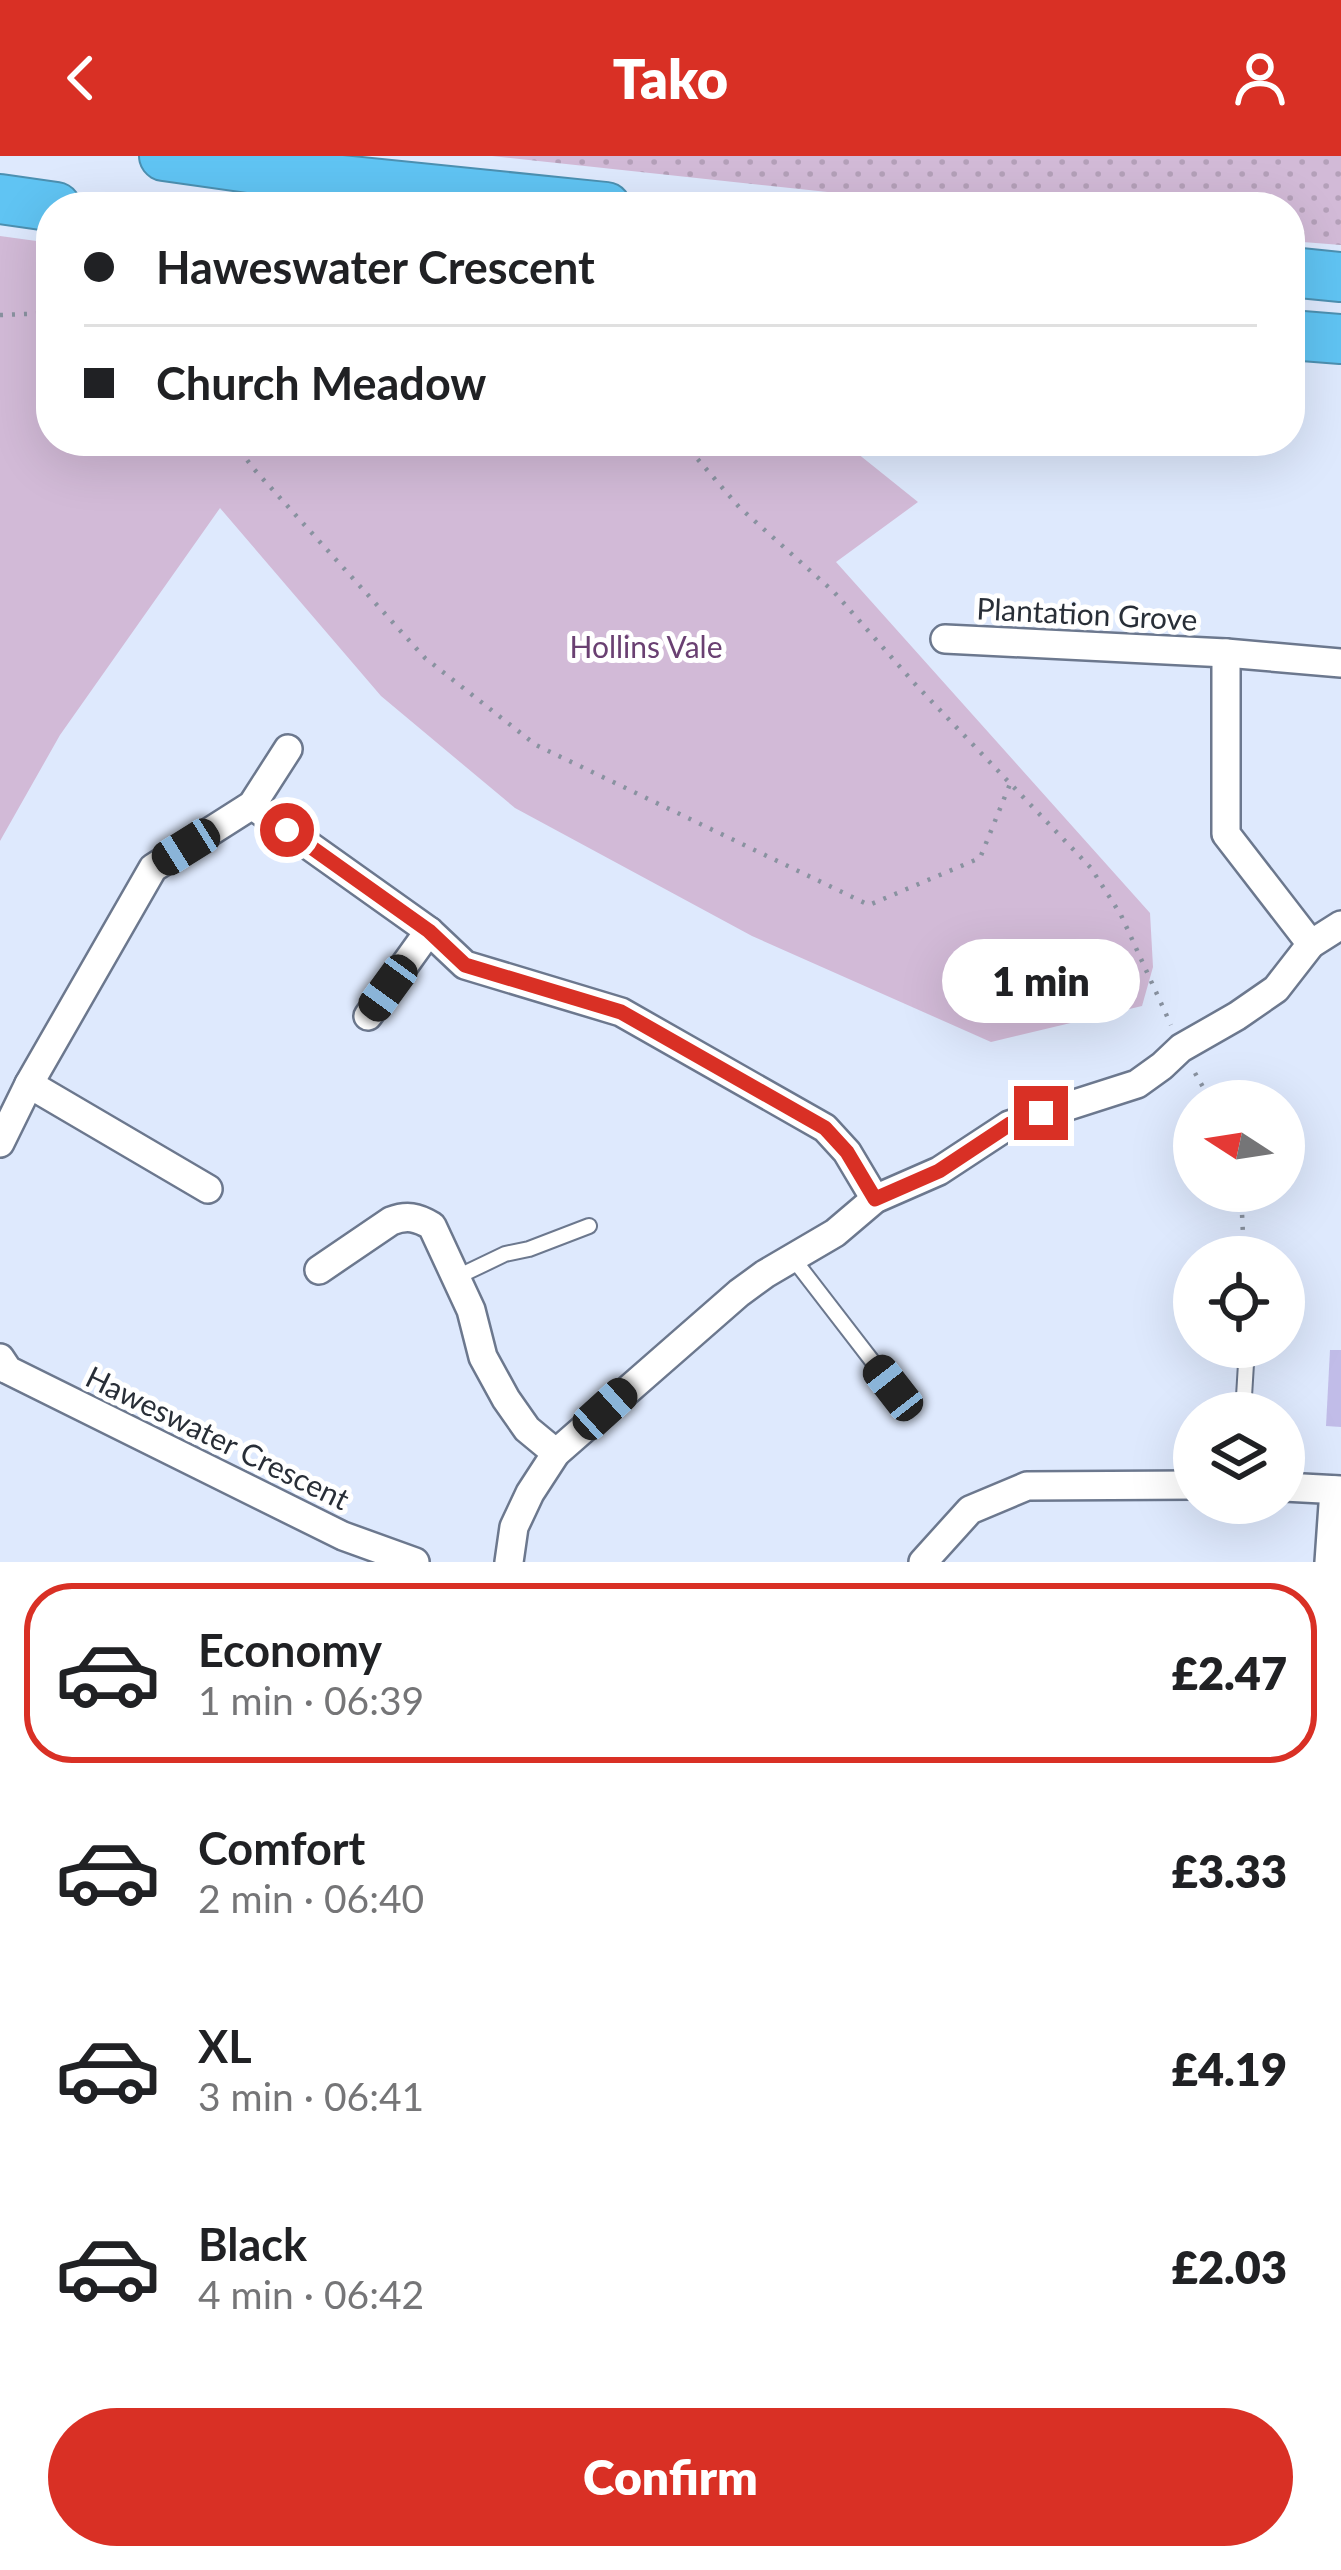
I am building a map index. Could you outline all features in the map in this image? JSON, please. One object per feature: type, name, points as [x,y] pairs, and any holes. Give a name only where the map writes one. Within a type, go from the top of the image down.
[{"type":"highway","points":[[164,156],[464,192]]},
{"type":"highway","points":[[0,199],[36,204]]},
{"type":"highway","points":[[1305,273],[1341,277]]},
{"type":"highway","points":[[1305,336],[1341,339]]},
{"type":"street","name":"Plantation Grove","points":[[945,639],[1341,663]]},
{"type":"street","name":"Plantation Grove","points":[[1226,653],[1226,834],[1311,944]]},
{"type":"street","points":[[0,1143],[153,868],[252,805],[288,749]]},
{"type":"street","points":[[252,805],[429,931],[465,965],[621,1012],[825,1128],[847,1152],[875,1199]]},
{"type":"street","points":[[509,1562],[514,1527],[556,1453],[740,1293],[835,1233],[875,1199],[939,1171],[1010,1124],[1137,1084],[1181,1048],[1276,989],[1311,944],[1341,925]]},
{"type":"street","points":[[368,1016],[429,931]]},
{"type":"street","points":[[29,1084],[208,1189]]},
{"type":"street","points":[[319,1270],[391,1221],[405,1216],[432,1226],[471,1310],[483,1358],[527,1429],[556,1453]]},
{"type":"street","name":"Haweswater Crescent","points":[[0,1358],[8,1370],[322,1526],[415,1562]]},
{"type":"street","points":[[923,1562],[970,1510],[1028,1486],[1173,1484]]},
{"type":"street","points":[[1305,1488],[1338,1490],[1329,1562]]},
{"type":"lane","points":[[457,1277],[512,1251],[589,1226]]},
{"type":"lane","points":[[792,1257],[893,1388]]},
{"type":"path","points":[[0,315],[36,314]]},
{"type":"path","points":[[244,456],[425,658],[536,745],[869,905],[980,857],[1010,784]]},
{"type":"path","points":[[695,456],[740,507],[834,592],[1091,868],[1121,915],[1181,1048]]},
{"type":"green space","points":[[492,156],[1341,156],[1341,245],[1305,242],[1305,192],[828,192]]},
{"type":"green space","name":"Hollins Vale","points":[[0,236],[36,241],[36,456],[861,456],[918,502],[836,562],[1150,913],[1153,967],[1142,1006],[991,1042],[752,936],[515,808],[381,696],[220,508],[60,735],[0,841]]},
{"type":"building","points":[[1330,1350],[1341,1350],[1341,1427],[1326,1426]]},
{"type":"route","points":[[287,830],[429,931],[465,965],[621,1012],[825,1128],[847,1152],[875,1199],[939,1171],[1010,1124],[1041,1113]]}]
